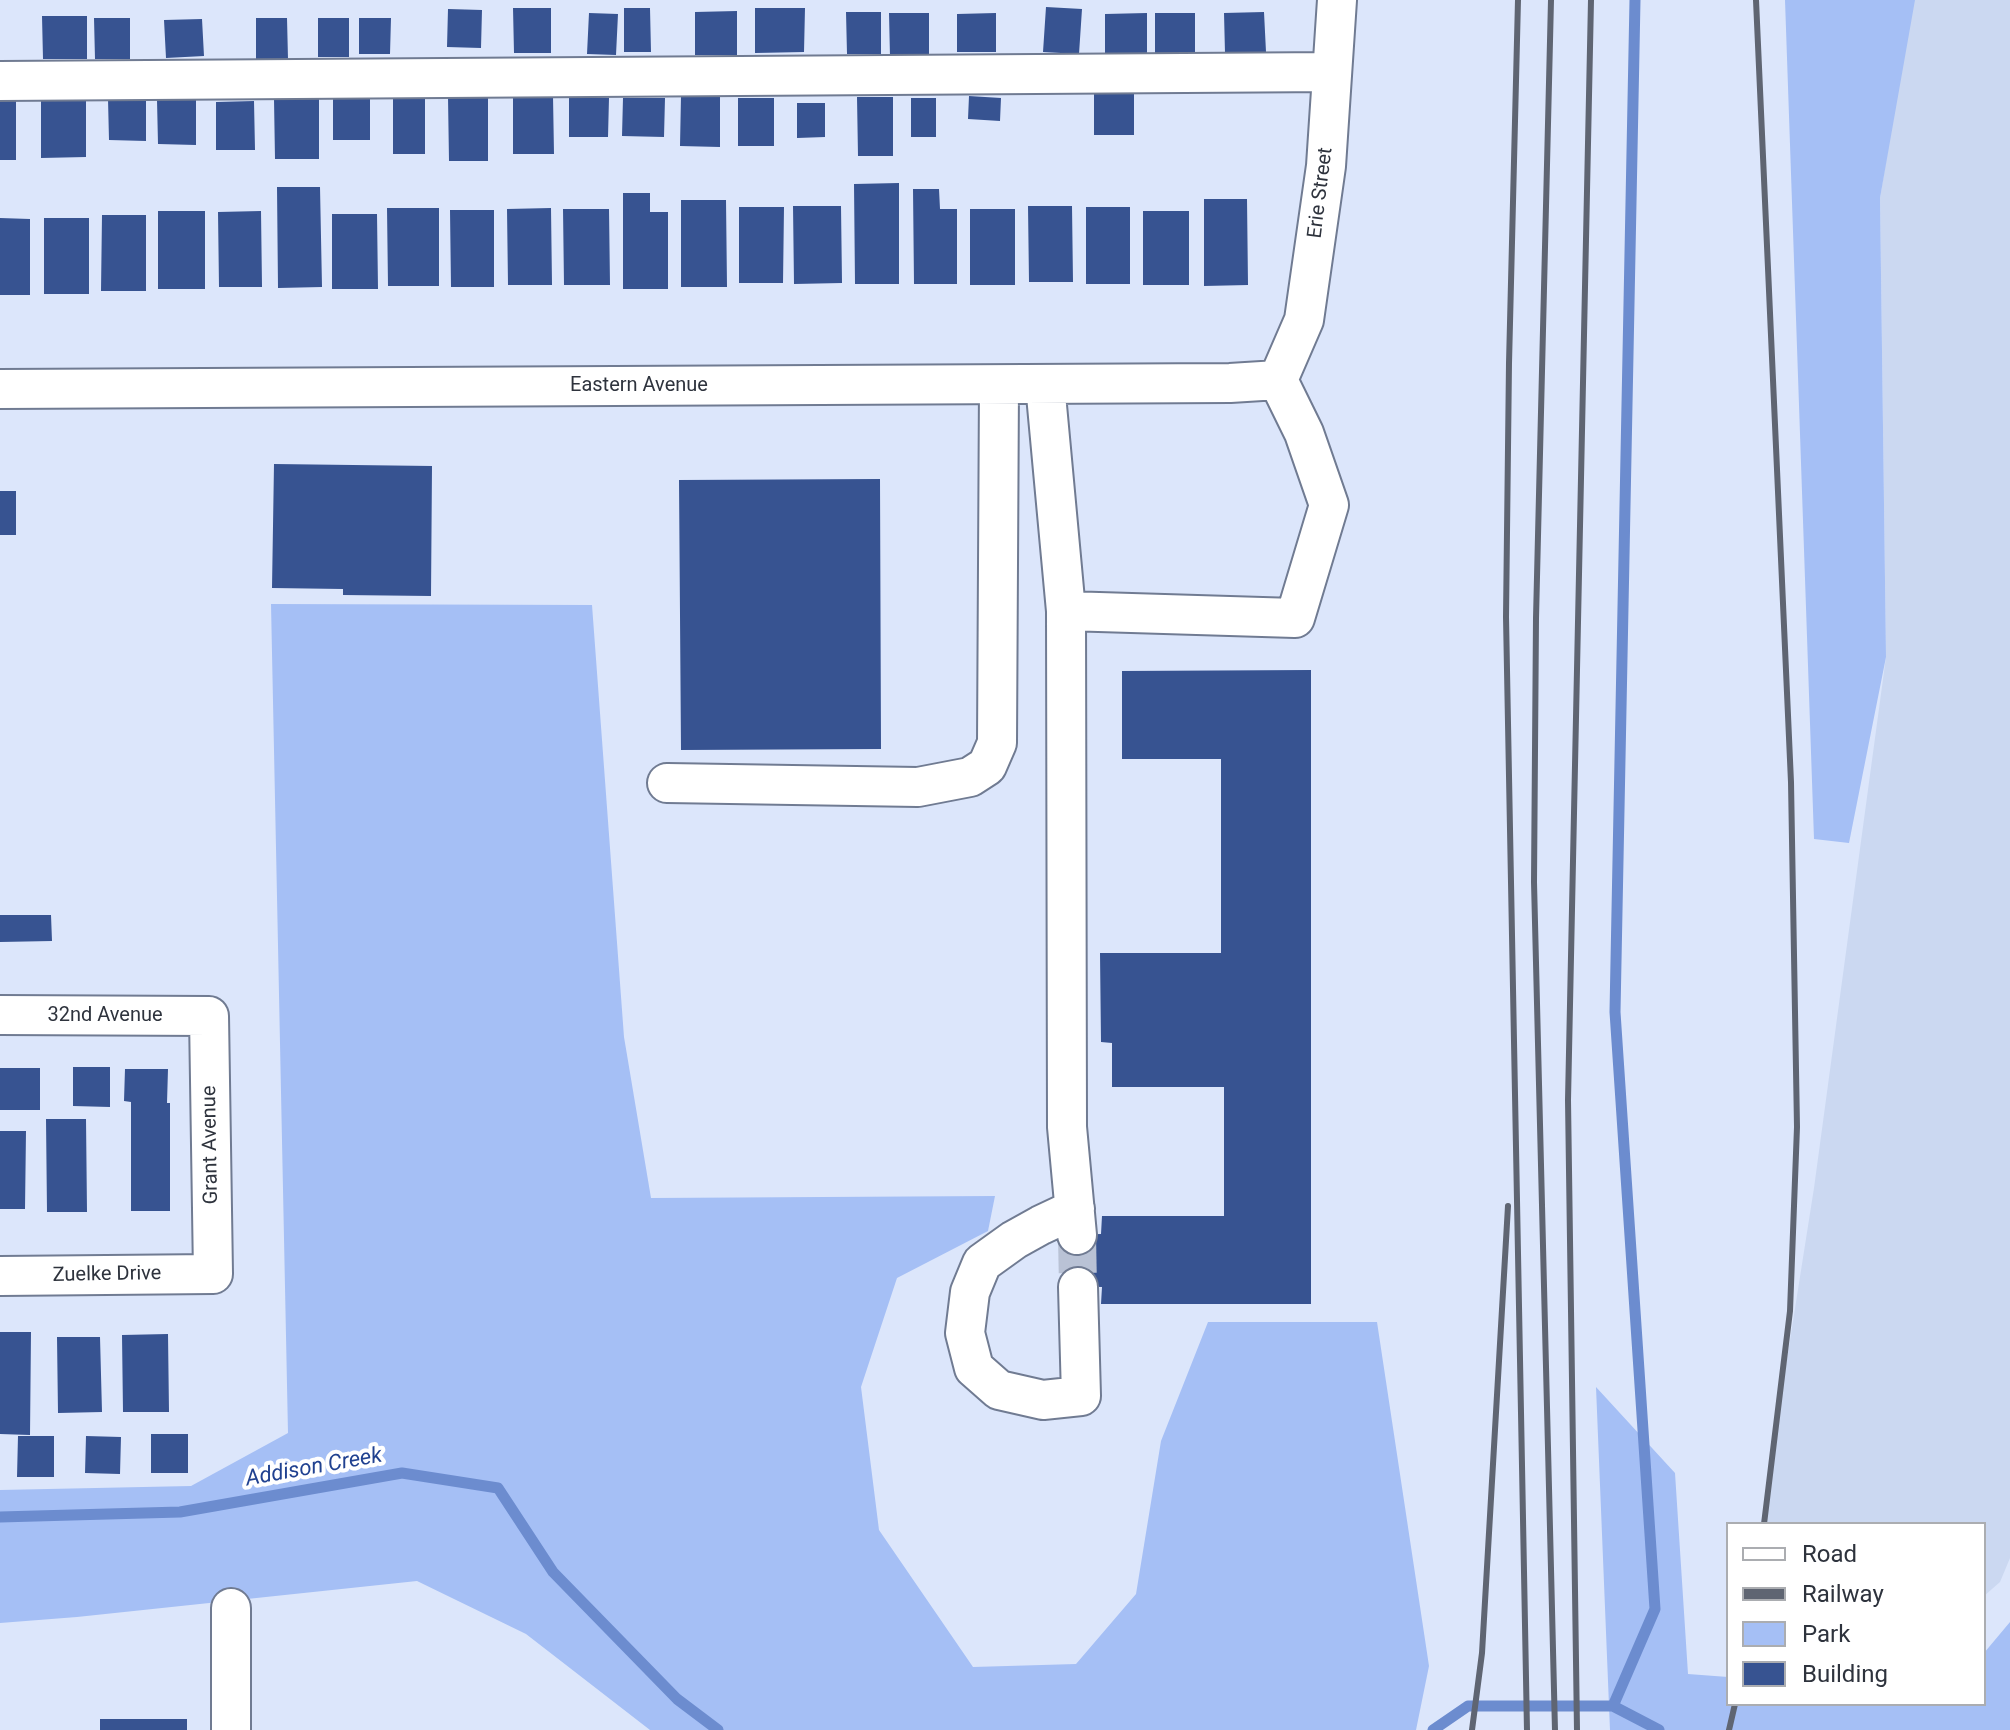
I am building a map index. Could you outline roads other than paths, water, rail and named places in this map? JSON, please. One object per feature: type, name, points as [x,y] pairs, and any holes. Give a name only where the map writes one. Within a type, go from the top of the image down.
[{"type":"street","name":"Erie Street","points":[[1278,380],[1304,320],[1326,166],[1337,0]]},
{"type":"street","points":[[0,81],[1332,72]]},
{"type":"street","points":[[1066,611],[1295,618],[1329,505],[1304,433],[1278,380]]},
{"type":"street","name":"Eastern Avenue","points":[[0,389],[999,385],[1278,380]]},
{"type":"street","points":[[1045,384],[1066,611],[1067,1127],[1076,1222],[1041,1225],[982,1263],[970,1292],[965,1333],[974,1368],[999,1390],[1043,1400],[1081,1396],[1078,1287]]},
{"type":"street","points":[[667,783],[918,787],[970,777],[987,766],[997,743],[999,385]]},
{"type":"street","name":"32nd Avenue","points":[[0,1015],[209,1016]]},
{"type":"street","name":"Grant Avenue","points":[[209,1016],[213,1274]]},
{"type":"street","name":"Zuelke Drive","points":[[0,1276],[213,1274]]},
{"type":"street","points":[[231,1608],[231,1730]]},
{"type":"waterway","points":[[1613,1706],[1655,1609],[1615,1012],[1635,0]]},
{"type":"waterway","name":"Addison Creek","points":[[0,1517],[180,1512],[402,1473],[498,1488],[553,1572],[677,1699],[718,1730]]},
{"type":"waterway","name":"Addison Creek","points":[[1433,1730],[1468,1706],[1613,1706],[1659,1730]]},
{"type":"tunnel","points":[[1077,1235],[1078,1287]]},
{"type":"railway","points":[[1518,0],[1506,617],[1527,1730]]},
{"type":"railway","points":[[1551,0],[1536,618],[1534,882],[1555,1730]]},
{"type":"railway","points":[[1577,1730],[1568,1100],[1591,0]]},
{"type":"railway","points":[[1756,0],[1791,782],[1797,1127],[1790,1311],[1764,1522]]},
{"type":"railway","points":[[1472,1730],[1482,1653],[1508,1206]]},
{"type":"railway","points":[[1729,1730],[1735,1706]]}]
